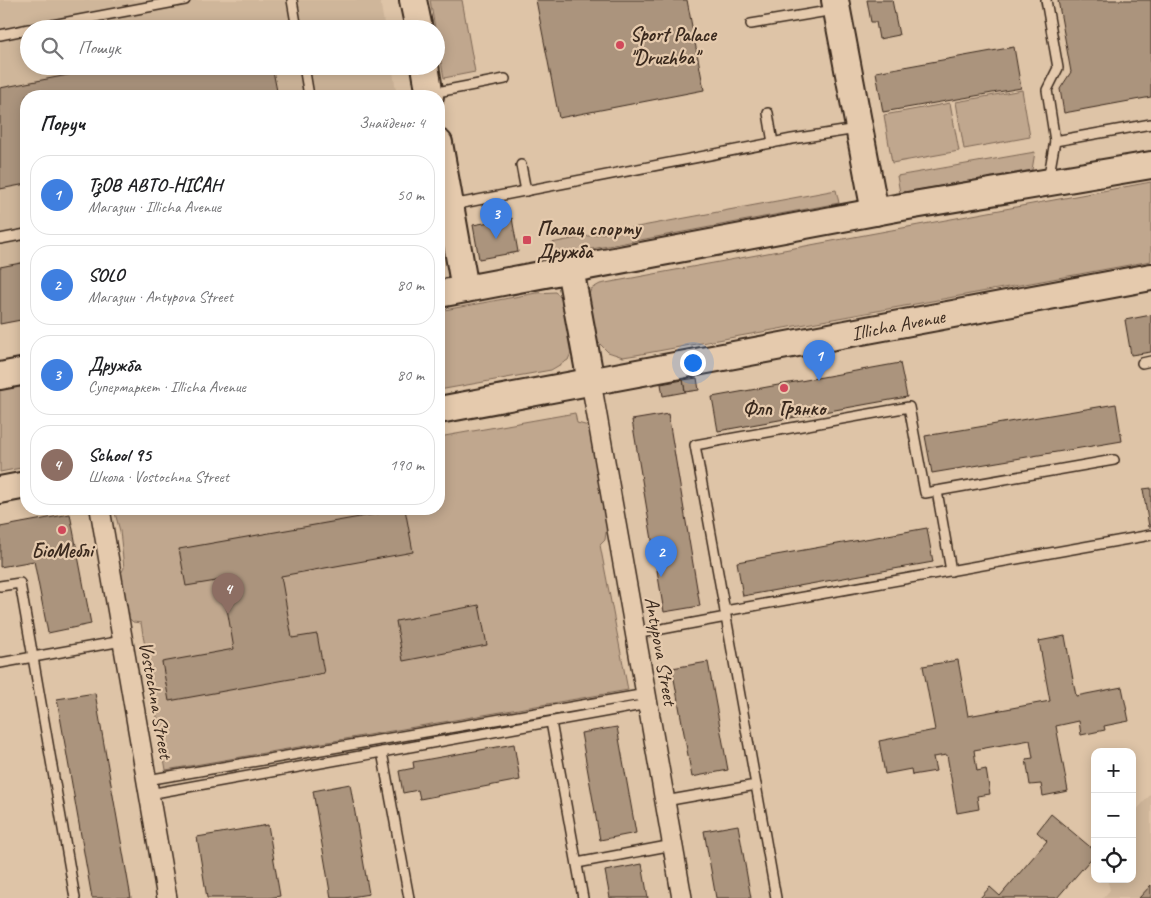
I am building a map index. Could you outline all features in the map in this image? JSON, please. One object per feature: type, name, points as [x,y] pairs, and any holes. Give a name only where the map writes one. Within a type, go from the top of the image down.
[{"type":"main road","points":[[414,0],[417,20]]},
{"type":"main road","points":[[836,5],[875,212]]},
{"type":"main road","points":[[427,75],[429,90]]},
{"type":"main road","points":[[445,293],[875,212],[1151,165]]},
{"type":"main road","points":[[445,177],[465,289]]},
{"type":"main road","points":[[570,269],[591,382]]},
{"type":"main road","name":"Illicha Avenue","points":[[445,409],[1151,277]]},
{"type":"main road","points":[[0,376],[20,372]]},
{"type":"main road","points":[[0,490],[20,486]]},
{"type":"street","name":"Antypova Street","points":[[591,382],[682,898]]},
{"type":"street","name":"Vostochna Street","points":[[101,515],[167,898]]},
{"type":"lane","points":[[78,20],[185,0]]},
{"type":"lane","points":[[292,0],[295,20]]},
{"type":"lane","points":[[1046,0],[1058,68],[1047,90],[1055,141],[1047,182]]},
{"type":"lane","points":[[751,24],[836,5]]},
{"type":"lane","points":[[0,34],[20,31]]},
{"type":"lane","points":[[306,75],[308,90]]},
{"type":"lane","points":[[445,92],[505,79]]},
{"type":"lane","points":[[768,113],[774,143]]},
{"type":"lane","points":[[1055,141],[1151,124]]},
{"type":"lane","points":[[450,205],[859,128]]},
{"type":"lane","points":[[521,165],[526,191]]},
{"type":"lane","points":[[0,239],[20,235]]},
{"type":"lane","points":[[776,898],[695,445],[909,406],[925,493],[1114,460]]},
{"type":"lane","points":[[937,491],[951,571]]},
{"type":"lane","points":[[635,634],[726,614],[1151,535]]},
{"type":"lane","points":[[0,586],[20,583],[75,898]]},
{"type":"lane","points":[[0,663],[122,641]]},
{"type":"lane","points":[[148,787],[382,752],[551,722],[647,699]]},
{"type":"lane","points":[[148,787],[647,699]]},
{"type":"lane","points":[[551,722],[583,898]]},
{"type":"lane","points":[[382,752],[408,898]]},
{"type":"lane","points":[[665,802],[756,785]]},
{"type":"lane","points":[[577,863],[673,845]]},
{"type":"shaded area","points":[[0,0],[380,0],[383,20],[20,20],[20,75],[394,75],[396,90],[20,90],[20,320],[0,324]]},
{"type":"shaded area","points":[[430,0],[462,0],[475,72],[444,78],[445,20],[434,20]]},
{"type":"shaded area","points":[[1022,90],[1030,137],[964,149],[956,102]]},
{"type":"shaded area","points":[[950,103],[959,151],[892,163],[884,115]]},
{"type":"shaded area","points":[[1035,152],[1032,170],[900,193],[897,176]]},
{"type":"shaded area","points":[[1151,182],[1151,261],[623,357],[608,352],[594,335],[588,297],[591,289],[600,284]]},
{"type":"shaded area","points":[[836,190],[839,203],[554,256],[551,243]]},
{"type":"shaded area","points":[[555,292],[566,301],[573,348],[568,360],[551,370],[445,389],[445,310],[536,293]]},
{"type":"shaded area","points":[[20,387],[20,468],[0,472],[0,390]]},
{"type":"shaded area","points":[[575,413],[577,423],[589,426],[595,434],[607,525],[605,540],[600,545],[628,690],[166,770],[141,623],[133,622],[125,615],[119,577],[124,568],[120,531],[116,515],[445,515],[445,436]]},
{"type":"shaded area","points":[[1151,794],[1151,898],[1103,898],[1110,890],[1108,883],[1136,883],[1136,811]]},
{"type":"building","name":"Sport Palace \"Druzhba\"","points":[[536,0],[687,0],[704,90],[559,118]]},
{"type":"building","points":[[867,0],[892,0],[899,35],[879,39],[876,22],[871,22]]},
{"type":"building","points":[[1058,0],[1151,0],[1151,97],[1064,113],[1060,89],[1071,72]]},
{"type":"building","points":[[1014,47],[1021,88],[883,112],[876,72]]},
{"type":"building","points":[[68,75],[274,75],[277,90],[20,90],[20,185],[0,189],[0,88]]},
{"type":"building","points":[[512,218],[518,252],[479,259],[473,225]]},
{"type":"building","points":[[20,263],[20,320],[0,324],[0,267]]},
{"type":"building","points":[[1151,315],[1151,352],[1131,355],[1125,320]]},
{"type":"building","points":[[900,363],[907,397],[718,431],[712,397]]},
{"type":"building","points":[[697,378],[699,390],[685,392],[683,380]]},
{"type":"building","points":[[683,380],[685,392],[663,396],[661,384]]},
{"type":"building","points":[[1116,404],[1122,441],[932,473],[925,436]]},
{"type":"building","points":[[668,414],[700,606],[664,612],[632,420]]},
{"type":"building","points":[[1151,488],[1151,527],[1149,527],[1143,489]]},
{"type":"building","points":[[70,515],[91,624],[48,633],[34,561],[0,567],[0,527]]},
{"type":"building","points":[[371,515],[406,515],[413,552],[281,576],[292,638],[317,634],[324,673],[169,701],[162,662],[234,649],[222,580],[186,586],[179,549]]},
{"type":"building","points":[[927,528],[933,562],[743,596],[737,562]]},
{"type":"building","points":[[479,605],[487,645],[403,661],[396,621]]},
{"type":"building","points":[[1065,636],[1076,696],[1122,687],[1129,721],[1104,726],[1105,730],[1081,735],[1079,721],[1056,726],[1068,791],[1043,796],[1041,784],[1030,785],[1026,759],[1033,758],[1030,740],[974,750],[977,771],[986,769],[990,794],[977,796],[979,809],[957,813],[947,755],[933,757],[936,771],[912,775],[911,769],[885,774],[879,741],[935,730],[923,666],[958,660],[968,716],[1050,701],[1039,641]]},
{"type":"building","points":[[708,662],[728,770],[692,777],[672,668]]},
{"type":"building","points":[[95,693],[131,898],[92,898],[57,699]]},
{"type":"building","points":[[617,727],[636,833],[600,840],[581,733]]},
{"type":"building","points":[[514,744],[520,780],[420,799],[418,790],[403,793],[399,771],[414,768],[413,762]]},
{"type":"building","points":[[350,784],[369,894],[331,898],[313,791]]},
{"type":"building","points":[[1051,814],[1091,848],[1091,859],[1057,898],[980,898],[990,887],[1000,896],[1047,841],[1037,832]]},
{"type":"building","points":[[268,825],[280,896],[269,898],[207,898],[197,837]]},
{"type":"building","points":[[738,825],[751,898],[716,898],[704,831]]},
{"type":"building","points":[[642,864],[648,898],[610,898],[605,871]]},
{"type":"building","points":[[1151,885],[1151,898],[1139,898]]},
{"type":"place","name":"Sport Palace \"Druzhba\"","points":[[620,45]]},
{"type":"place","name":"Дружба","points":[[496,239]]},
{"type":"place","name":"Палац спорту Дружба","points":[[527,240]]},
{"type":"place","name":"ТзОВ АВТО-НІСАН","points":[[819,381]]},
{"type":"place","name":"Флп Грянко","points":[[784,388]]},
{"type":"place","name":"БіоМеблі","points":[[62,530]]},
{"type":"place","name":"SOLO","points":[[661,577]]},
{"type":"place","name":"School 95","points":[[228,614]]}]
